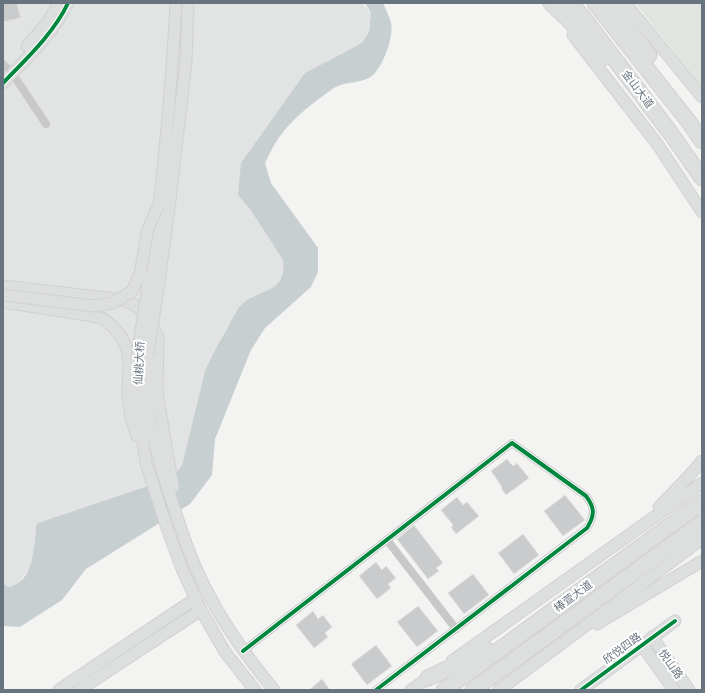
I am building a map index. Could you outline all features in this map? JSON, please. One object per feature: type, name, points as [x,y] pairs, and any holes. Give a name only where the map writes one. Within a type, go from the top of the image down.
[{"type":"highway","points":[[551,3],[570,21],[672,135]]},
{"type":"highway","name":"金山大道","points":[[570,3],[582,16],[672,135],[702,178]]},
{"type":"highway","name":"金山大道","points":[[595,3],[690,122],[702,141]]},
{"type":"highway","points":[[610,3],[654,62],[690,122]]},
{"type":"highway","name":"椿萱大道","points":[[444,690],[702,502]]},
{"type":"highway","name":"椿萱大道","points":[[473,690],[702,523]]},
{"type":"highway","points":[[428,678],[520,635]]},
{"type":"highway","points":[[488,690],[530,648]]},
{"type":"main road","points":[[3,83],[7,70],[47,23],[59,3]]},
{"type":"main road","points":[[7,70],[54,27],[64,13],[68,3]]},
{"type":"main road","name":"仙桃大桥","points":[[176,3],[166,152],[157,230],[137,357],[138,406],[146,463],[182,569],[195,599],[225,652],[255,690]]},
{"type":"main road","name":"仙桃大桥","points":[[188,3],[186,62],[169,209],[147,366],[148,404],[158,461],[193,562],[209,596],[240,647],[274,690]]},
{"type":"main road","points":[[545,3],[573,34],[658,145],[702,212]]},
{"type":"main road","points":[[625,3],[702,97]]},
{"type":"main road","points":[[3,295],[94,306],[113,303],[132,291],[140,274],[148,229],[159,204]]},
{"type":"main road","points":[[3,286],[124,300],[136,306],[149,319],[158,337],[157,392],[178,521]]},
{"type":"main road","points":[[3,302],[88,315],[104,319],[121,336],[127,349],[129,363],[128,393],[131,418],[146,463]]},
{"type":"main road","points":[[640,528],[702,461]]},
{"type":"main road","points":[[411,690],[702,483]]},
{"type":"main road","points":[[499,690],[702,539]]},
{"type":"main road","points":[[556,647],[702,561]]},
{"type":"main road","points":[[672,580],[702,567]]},
{"type":"main road","points":[[59,690],[195,599]]},
{"type":"main road","points":[[79,690],[201,610]]},
{"type":"main road","name":"欣悦四路","points":[[581,690],[675,621]]},
{"type":"main road","name":"悦山路","points":[[652,637],[689,690]]},
{"type":"main road","name":"悦山路","points":[[642,644],[674,690]]},
{"type":"street","points":[[7,70],[46,124]]},
{"type":"street","points":[[240,647],[387,540],[512,443],[586,496],[591,503],[593,511],[592,520],[587,528],[376,690]]},
{"type":"street","points":[[387,540],[456,629]]},
{"type":"shaded area","points":[[3,3],[362,3],[371,13],[369,32],[362,43],[305,73],[238,195],[250,209],[283,260],[285,269],[282,279],[277,286],[250,299],[238,309],[210,360],[205,371],[182,465],[179,471],[169,479],[36,526],[33,555],[29,568],[18,584],[9,587],[3,584]]},
{"type":"shaded area","points":[[365,3],[383,3],[391,23],[391,36],[389,44],[380,66],[368,79],[343,84],[334,88],[304,111],[284,131],[274,145],[265,163],[271,183],[318,248],[318,272],[311,287],[265,328],[251,350],[215,439],[212,475],[190,504],[86,569],[62,600],[20,627],[3,626],[3,584],[9,587],[17,584],[28,571],[33,553],[36,526],[38,523],[169,479],[175,475],[182,465],[205,371],[215,351],[238,309],[252,297],[275,286],[280,280],[283,272],[283,260],[250,209],[238,195],[241,163],[305,73],[362,43],[369,32],[371,13]]},
{"type":"shaded area","points":[[635,3],[702,3],[702,87]]},
{"type":"building","points":[[3,3],[17,3],[21,18],[3,22]]},
{"type":"building","points":[[507,459],[513,466],[517,463],[529,478],[506,495],[491,471]]},
{"type":"building","points":[[565,495],[585,520],[563,536],[544,511]]},
{"type":"building","points":[[457,497],[463,505],[467,502],[479,516],[456,534],[451,527],[453,525],[441,510]]},
{"type":"building","points":[[414,525],[443,563],[436,568],[439,571],[428,579],[397,539]]},
{"type":"building","points":[[523,534],[539,555],[514,574],[498,553]]},
{"type":"building","points":[[376,562],[382,570],[386,566],[396,578],[388,584],[391,588],[377,599],[359,576]]},
{"type":"building","points":[[473,574],[489,595],[464,614],[448,593]]},
{"type":"building","points":[[418,606],[438,631],[417,647],[397,622]]},
{"type":"building","points":[[313,611],[318,619],[323,615],[332,627],[325,633],[328,637],[314,648],[296,625]]},
{"type":"building","points":[[376,645],[392,666],[367,685],[351,664]]},
{"type":"building","points":[[322,679],[330,690],[309,690],[315,685]]},
{"type":"cycle path","points":[[3,83],[47,35],[55,25],[68,3]]},
{"type":"cycle path","points":[[243,651],[512,443],[586,496],[591,504],[593,512],[587,528],[376,690]]},
{"type":"cycle path","points":[[581,690],[675,621]]}]
